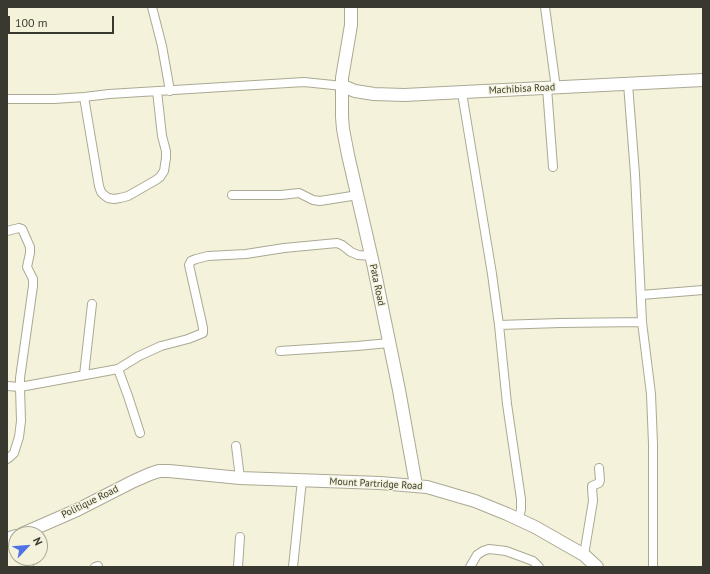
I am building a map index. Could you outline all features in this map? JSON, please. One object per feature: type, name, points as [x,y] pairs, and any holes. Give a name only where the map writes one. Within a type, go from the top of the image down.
[{"type":"street","points":[[152,7],[162,46],[170,91]]},
{"type":"street","name":"Pata Road","points":[[351,7],[351,26],[342,78],[343,129],[399,390],[416,485]]},
{"type":"street","points":[[545,7],[552,88],[553,167]]},
{"type":"street","name":"Machibisa Road","points":[[343,86],[355,91],[374,94],[404,95],[703,80]]},
{"type":"street","points":[[7,100],[35,100],[304,82],[343,86]]},
{"type":"street","points":[[628,84],[635,174],[642,322],[653,437],[653,567]]},
{"type":"street","points":[[84,97],[98,186],[104,195],[108,198],[114,199],[128,196],[156,180],[164,171],[166,151],[162,136],[157,91]]},
{"type":"street","points":[[462,93],[499,325],[507,404],[521,499],[519,519]]},
{"type":"street","points":[[232,195],[281,195],[299,193],[313,200],[320,201],[358,195]]},
{"type":"street","points":[[7,231],[19,228],[22,229],[30,247],[27,267],[33,279],[20,378],[21,420],[19,437],[14,453],[7,458]]},
{"type":"street","points":[[7,386],[20,387],[118,369],[139,356],[161,346],[188,339],[203,333],[189,265],[191,261],[196,259],[208,256],[246,254],[284,248],[337,243],[358,255],[371,256]]},
{"type":"street","points":[[641,295],[703,290]]},
{"type":"street","points":[[84,375],[92,304]]},
{"type":"street","points":[[499,325],[642,322]]},
{"type":"street","points":[[280,351],[357,346],[389,342]]},
{"type":"street","points":[[118,369],[140,432]]},
{"type":"street","points":[[236,446],[240,478]]},
{"type":"street","points":[[584,556],[593,501],[592,486],[599,483],[599,468]]},
{"type":"street","name":"Mount Partridge Road","points":[[159,471],[240,478],[416,485],[427,487],[475,501],[519,519],[584,556],[597,567]]},
{"type":"street","name":"Politique Road","points":[[40,526],[77,510],[134,481],[159,471]]},
{"type":"street","points":[[293,567],[302,480]]},
{"type":"street","points":[[238,567],[240,536]]},
{"type":"street","points":[[470,567],[477,555],[489,549],[506,551],[533,561],[539,567]]}]
